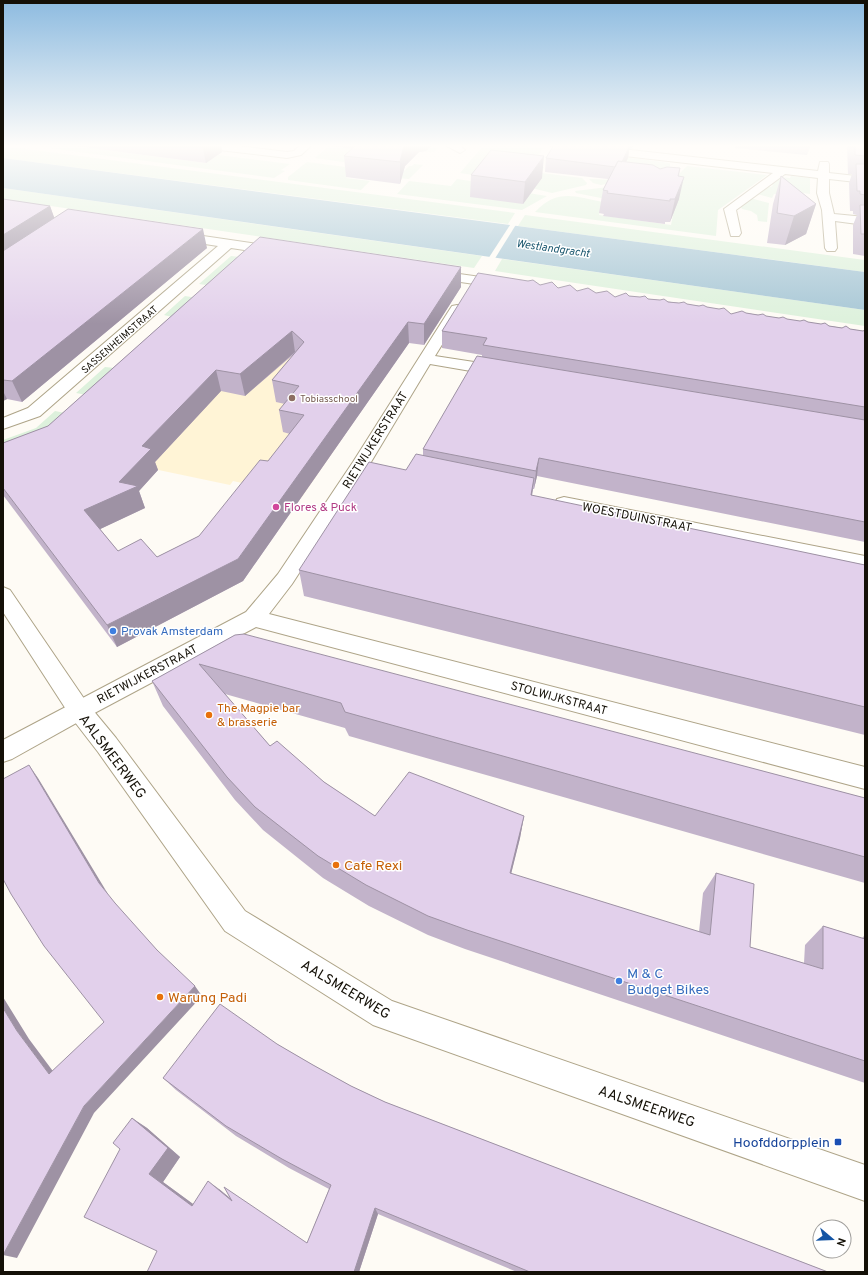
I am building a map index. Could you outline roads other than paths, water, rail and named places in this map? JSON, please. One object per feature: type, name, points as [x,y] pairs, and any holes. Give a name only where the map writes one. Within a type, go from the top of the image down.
[{"type":"street","points":[[735,233],[730,209],[736,204]]},
{"type":"street","points":[[825,204],[831,248]]},
{"type":"street","points":[[828,217],[865,221]]},
{"type":"street","points":[[167,234],[290,253]]},
{"type":"street","name":"SASSENHEIMSTRAAT","points":[[3,424],[34,412],[228,244]]},
{"type":"street","points":[[420,272],[513,286]]},
{"type":"street","name":"RIETWIJKERSTRAAT","points":[[3,752],[79,710],[254,618],[370,464],[426,358],[474,280]]},
{"type":"street","points":[[426,358],[512,373]]},
{"type":"street","name":"WOESTDUINSTRAAT","points":[[548,499],[865,563]]},
{"type":"street","name":"AALSMEERWEG","points":[[3,595],[79,710],[107,745],[234,921],[384,1014],[865,1183]]},
{"type":"street","name":"STOLWIJKSTRAAT","points":[[254,618],[865,778]]},
{"type":"water","name":"Westlandgracht","points":[[120,204],[355,204],[865,272],[865,310]]},
{"type":"place","name":"Tobiasschool","points":[[292,398]]},
{"type":"place","name":"Flores & Puck","points":[[276,507]]},
{"type":"place","name":"Provak Amsterdam","points":[[113,631]]},
{"type":"place","name":"The Magpie bar & brasserie","points":[[209,715]]},
{"type":"place","name":"Cafe Rexi","points":[[336,865]]},
{"type":"place","name":"M & C Budget Bikes","points":[[619,981]]},
{"type":"place","name":"Warung Padi","points":[[160,997]]},
{"type":"place","name":"Hoofddorpplein","points":[[838,1142]]}]
